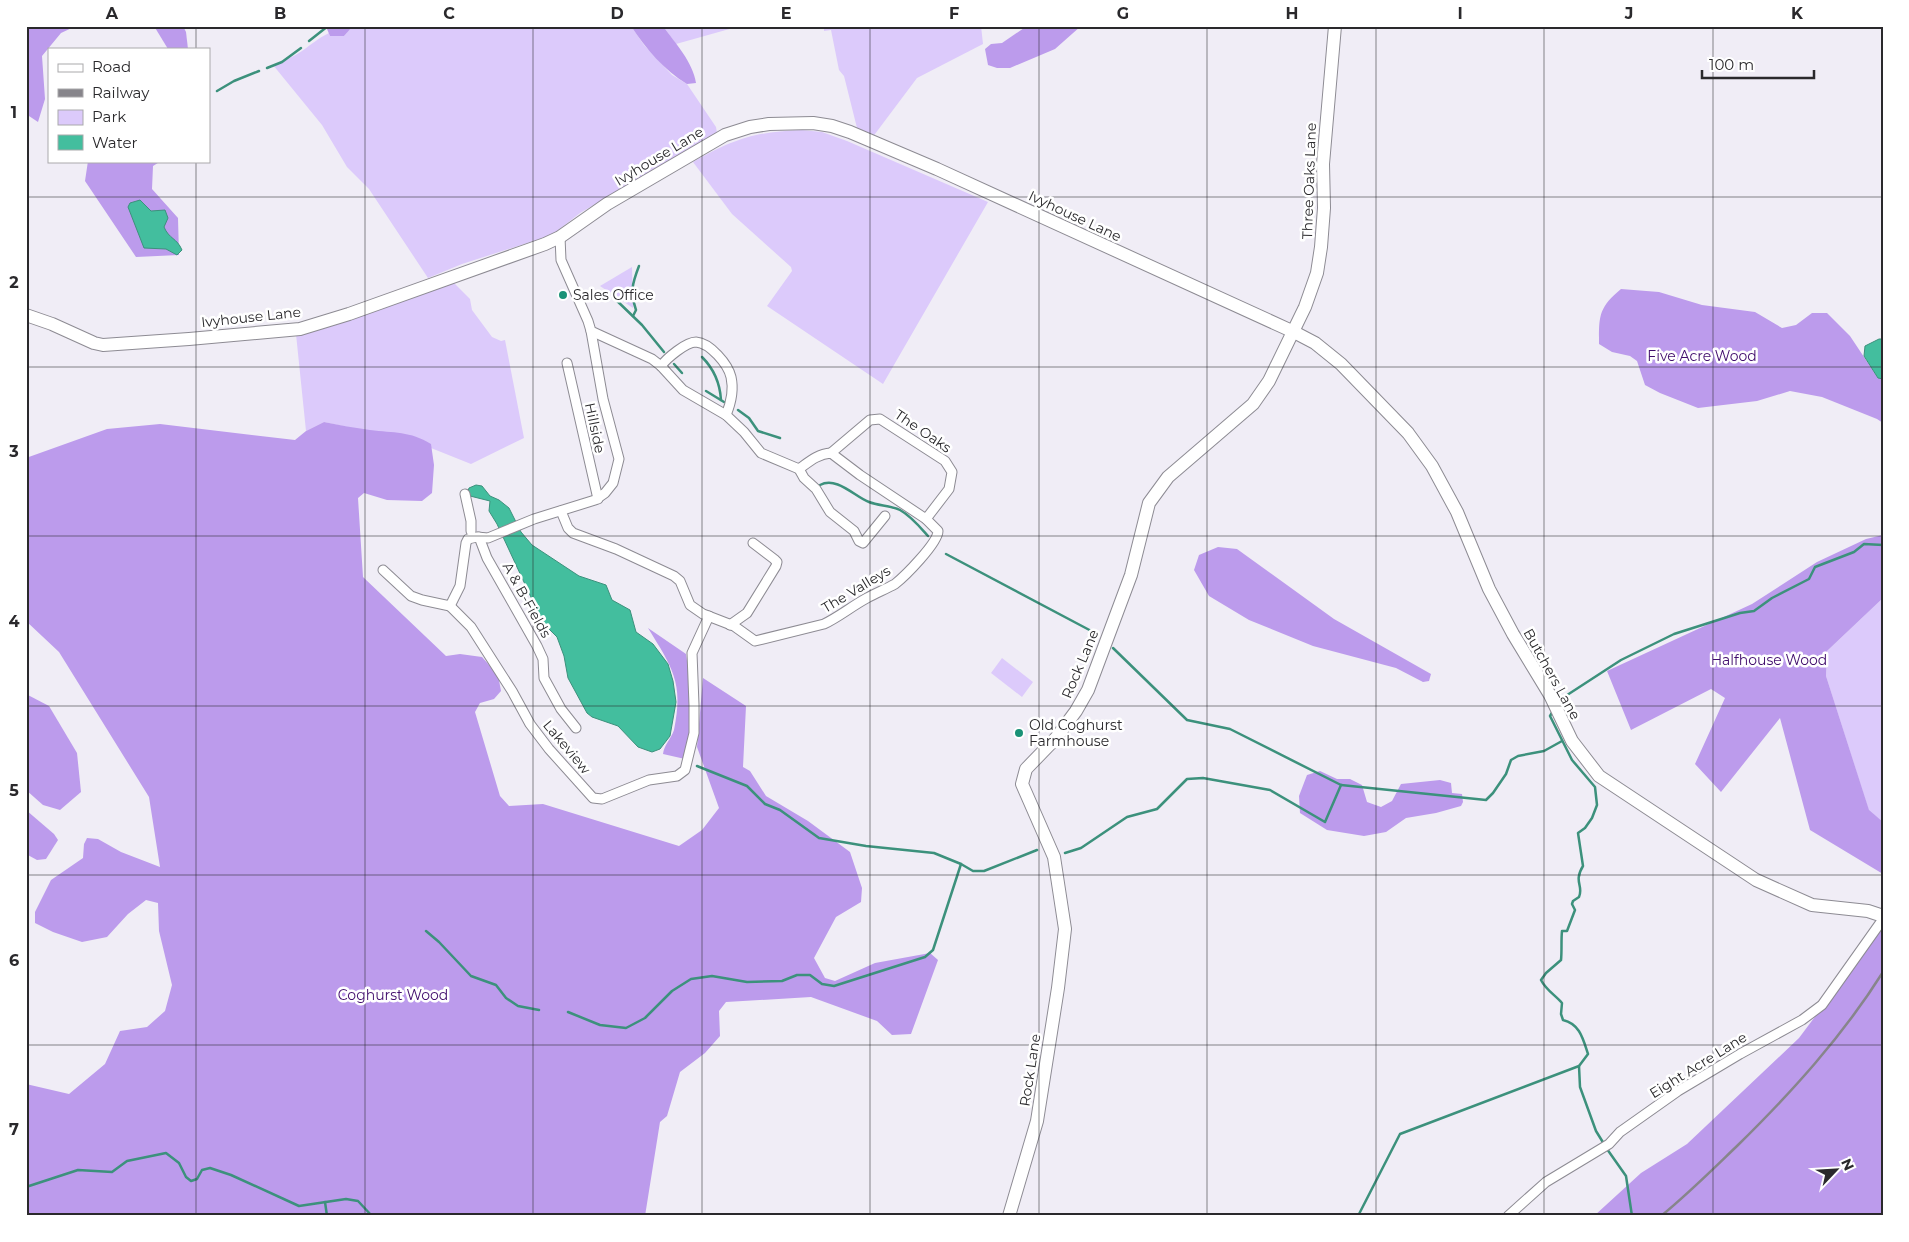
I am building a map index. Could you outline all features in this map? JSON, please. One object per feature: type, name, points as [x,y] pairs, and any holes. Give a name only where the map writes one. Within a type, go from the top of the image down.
[{"type":"street","name":"Three Oaks Lane","points":[[1294,332],[1317,273],[1321,247],[1324,208],[1323,164],[1335,26]]},
{"type":"street","name":"Ivyhouse Lane","points":[[26,315],[103,345],[289,330],[349,314],[545,244],[560,237],[607,204],[725,135],[741,129],[768,124],[813,123],[841,129],[929,166],[1294,332]]},
{"type":"street","points":[[560,237],[561,260]]},
{"type":"street","points":[[383,570],[411,596],[450,606],[460,586],[466,542],[468,540],[488,538],[534,519],[598,499],[613,483],[620,462],[603,399],[591,331],[561,260],[545,244]]},
{"type":"street","points":[[591,331],[652,359],[683,390],[726,416],[744,432],[761,453],[799,469],[804,478],[816,489],[830,512],[854,531],[859,541],[863,543],[885,516]]},
{"type":"street","name":"Butchers Lane","points":[[1294,332],[1315,344],[1341,364],[1408,433],[1432,466],[1457,512],[1489,589],[1556,708],[1572,741],[1599,776],[1756,880],[1812,905],[1868,911],[1883,917]]},
{"type":"street","name":"Rock Lane","points":[[1008,1216],[1037,1121],[1058,988],[1065,929],[1054,857],[1022,784],[1026,769],[1056,738],[1076,711],[1088,690],[1131,575],[1149,503],[1168,477],[1253,404],[1269,381],[1294,332]]},
{"type":"street","points":[[661,366],[667,358],[691,343],[702,344],[714,352],[723,360],[732,378],[732,400],[726,416]]},
{"type":"street","name":"Hillside","points":[[567,363],[598,499]]},
{"type":"street","name":"The Oaks","points":[[831,453],[870,420],[880,419],[917,441],[945,461],[952,472],[949,489],[926,519]]},
{"type":"street","points":[[799,469],[811,459],[822,454],[831,453],[860,475],[926,519]]},
{"type":"street","points":[[465,494],[471,521],[471,531]]},
{"type":"street","name":"The Valleys","points":[[561,511],[568,528],[573,533],[616,549],[674,576],[680,581],[690,606],[730,625],[755,641],[824,624],[894,584],[931,547],[938,536],[938,531],[926,519]]},
{"type":"street","name":"A & B-Fields","points":[[479,538],[487,558],[538,646],[543,659],[544,678],[564,714],[576,728]]},
{"type":"street","points":[[730,625],[747,613],[776,566],[777,562],[753,543]]},
{"type":"street","name":"Lakeview","points":[[450,606],[471,627],[512,691],[530,724],[549,749],[593,798],[602,799],[649,780],[676,776],[685,770],[694,733],[692,653],[709,616]]},
{"type":"street","name":"Eight Acre Lane","points":[[1508,1216],[1546,1182],[1609,1144],[1620,1132],[1678,1091],[1802,1020],[1822,1005],[1883,917]]},
{"type":"green space","points":[[26,26],[76,26],[61,33],[42,56],[45,99],[38,122],[26,114]]},
{"type":"green space","points":[[154,26],[183,26],[186,32],[188,48],[167,48]]},
{"type":"green space","points":[[329,26],[353,26],[344,36],[330,36],[327,29]]},
{"type":"green space","points":[[353,26],[631,26],[644,45],[672,75],[687,84],[716,127],[717,133],[580,213],[552,235],[462,264],[428,278],[369,189],[347,167],[322,125],[273,65],[299,53],[329,33],[330,36],[344,36]]},
{"type":"green space","points":[[631,26],[663,26],[687,60],[696,83],[687,84],[663,66],[649,51]]},
{"type":"green space","points":[[663,26],[730,26],[733,28],[676,44]]},
{"type":"green space","points":[[819,26],[981,26],[983,44],[917,78],[872,138],[858,132],[844,76],[839,70],[831,30],[824,31],[824,27],[820,28]]},
{"type":"green space","points":[[1027,26],[1081,26],[1055,49],[1010,68],[997,68],[988,65],[985,49],[991,44],[1002,43]]},
{"type":"green space","points":[[802,130],[822,132],[847,141],[988,202],[883,384],[767,306],[792,271],[791,267],[732,214],[693,162],[745,138]]},
{"type":"green space","points":[[88,162],[159,162],[153,166],[152,189],[178,218],[179,255],[136,257],[85,181]]},
{"type":"green space","points":[[632,267],[633,308],[600,286]]},
{"type":"green space","points":[[453,282],[470,299],[472,310],[492,337],[501,341],[505,340],[524,438],[471,464],[416,442],[324,422],[306,431],[296,334]]},
{"type":"green space","name":"Five Acre Wood","points":[[1621,289],[1659,292],[1702,305],[1755,312],[1782,328],[1796,325],[1812,313],[1827,313],[1850,336],[1878,378],[1883,379],[1883,423],[1822,397],[1790,391],[1757,401],[1698,408],[1660,393],[1645,385],[1637,361],[1630,356],[1612,352],[1599,344],[1601,314],[1608,302]]},
{"type":"green space","name":"Coghurst Wood","points":[[324,422],[409,435],[431,444],[434,465],[432,493],[422,501],[387,500],[364,493],[358,498],[363,577],[446,656],[460,654],[482,657],[498,675],[501,691],[494,699],[480,703],[475,712],[500,796],[509,806],[543,804],[679,846],[702,830],[719,808],[697,747],[703,678],[746,706],[743,767],[750,771],[766,796],[808,821],[850,852],[862,888],[861,902],[836,917],[814,958],[825,978],[835,981],[875,963],[930,953],[938,960],[911,1034],[892,1035],[877,1021],[811,997],[726,1002],[719,1011],[720,1036],[705,1053],[680,1072],[667,1116],[660,1122],[645,1216],[26,1216],[26,1084],[69,1094],[105,1064],[120,1031],[147,1027],[165,1011],[172,985],[159,931],[158,903],[146,900],[128,914],[107,937],[82,942],[53,932],[35,923],[35,912],[51,880],[83,858],[84,844],[87,838],[98,839],[121,852],[160,867],[149,797],[59,652],[26,621],[26,458],[107,429],[160,424],[295,440],[306,431]]},
{"type":"green space","name":"Halfhouse Wood","points":[[1883,535],[1883,598],[1827,651],[1826,676],[1869,810],[1883,822],[1883,874],[1810,830],[1780,718],[1721,792],[1695,764],[1725,698],[1711,689],[1631,730],[1607,671],[1752,604],[1817,562],[1866,539]]},
{"type":"green space","points":[[1218,547],[1237,549],[1334,619],[1431,674],[1429,681],[1423,682],[1396,668],[1313,646],[1249,620],[1209,596],[1194,570],[1199,555]]},
{"type":"green space","points":[[1883,598],[1883,822],[1869,811],[1826,676],[1827,651]]},
{"type":"green space","points":[[648,628],[686,654],[695,714],[685,759],[663,754],[674,730],[678,700],[674,676],[664,654]]},
{"type":"green space","points":[[1002,658],[1033,682],[1022,697],[991,673]]},
{"type":"green space","points":[[26,694],[49,706],[77,753],[81,792],[60,810],[43,805],[26,790]]},
{"type":"green space","points":[[1320,771],[1337,779],[1350,779],[1362,785],[1367,802],[1381,807],[1392,801],[1401,784],[1440,780],[1451,783],[1452,793],[1462,794],[1463,802],[1461,806],[1436,813],[1406,818],[1386,832],[1364,836],[1327,830],[1300,813],[1299,796],[1307,775]]},
{"type":"green space","points":[[26,810],[54,834],[58,840],[46,859],[37,860],[26,854]]},
{"type":"green space","points":[[1883,926],[1883,1216],[1594,1216],[1641,1173],[1687,1144],[1799,1038]]},
{"type":"water","points":[[140,200],[151,211],[165,210],[168,218],[164,227],[182,250],[177,255],[166,249],[144,248],[128,207],[130,203]]},
{"type":"water","points":[[1883,339],[1883,379],[1878,378],[1864,356],[1865,346]]},
{"type":"water","points":[[476,485],[482,486],[490,496],[509,508],[521,532],[532,545],[579,576],[606,585],[612,600],[630,610],[636,632],[653,644],[668,664],[676,702],[670,736],[660,749],[652,752],[638,747],[618,726],[592,717],[587,713],[568,678],[564,656],[557,637],[543,623],[497,524],[489,511],[490,501],[467,494],[469,488]]},
{"type":"waterway","points":[[309,41],[328,26]]},
{"type":"waterway","points":[[267,68],[282,62],[301,48]]},
{"type":"waterway","points":[[217,91],[234,81],[259,71]]},
{"type":"waterway","points":[[633,316],[636,310],[633,288],[639,266]]},
{"type":"waterway","points":[[613,297],[642,325],[664,352]]},
{"type":"waterway","points":[[702,357],[716,377],[721,400]]},
{"type":"waterway","points":[[674,364],[682,373]]},
{"type":"waterway","points":[[706,391],[724,402]]},
{"type":"waterway","points":[[738,410],[749,418],[758,431],[780,438]]},
{"type":"waterway","points":[[820,485],[833,483],[846,488],[869,502],[900,510],[912,518],[928,536]]},
{"type":"waterway","points":[[1558,702],[1621,660],[1674,634],[1740,613],[1754,611],[1772,598],[1809,579],[1815,567],[1854,552],[1864,544],[1883,545]]},
{"type":"waterway","points":[[946,554],[1097,634]]},
{"type":"waterway","points":[[1113,648],[1187,720],[1230,729],[1341,785],[1486,800],[1506,774],[1511,760],[1518,756],[1544,751],[1562,741]]},
{"type":"waterway","points":[[1358,1216],[1400,1134],[1579,1066],[1588,1054],[1577,1029],[1569,1022],[1563,1020],[1561,1014],[1562,1003],[1548,990],[1541,980],[1561,960],[1562,931],[1567,931],[1575,910],[1572,904],[1573,901],[1579,897],[1580,893],[1579,876],[1583,866],[1578,833],[1585,828],[1592,818],[1597,805],[1595,787],[1572,760],[1550,716],[1553,711]]},
{"type":"waterway","points":[[697,766],[747,786],[765,804],[780,810],[819,838],[866,846],[934,853],[973,871],[984,871],[1037,850]]},
{"type":"waterway","points":[[1065,853],[1081,848],[1127,817],[1157,809],[1187,779],[1203,778],[1270,790],[1325,822],[1341,785]]},
{"type":"waterway","points":[[568,1012],[600,1025],[626,1028],[645,1018],[672,991],[691,979],[712,976],[747,982],[782,981],[797,975],[810,975],[822,984],[834,986],[925,957],[933,950],[961,864]]},
{"type":"waterway","points":[[426,931],[471,976],[496,985],[506,998],[518,1006],[539,1010]]},
{"type":"waterway","points":[[1579,1066],[1580,1087],[1596,1131],[1604,1144]]},
{"type":"waterway","points":[[1607,1149],[1626,1176],[1632,1216]]},
{"type":"waterway","points":[[26,1187],[78,1170],[112,1172],[127,1161],[166,1153],[179,1163],[186,1177],[191,1181],[197,1179],[202,1170],[210,1168],[231,1175],[299,1206],[346,1199],[358,1201],[372,1216]]},
{"type":"waterway","points":[[325,1202],[327,1216]]},
{"type":"railway","points":[[1661,1216],[1690,1191],[1777,1106],[1833,1042],[1883,972]]},
{"type":"place","name":"Sales Office","points":[[563,295]]},
{"type":"place","name":"Old Coghurst Farmhouse","points":[[1019,733]]}]
